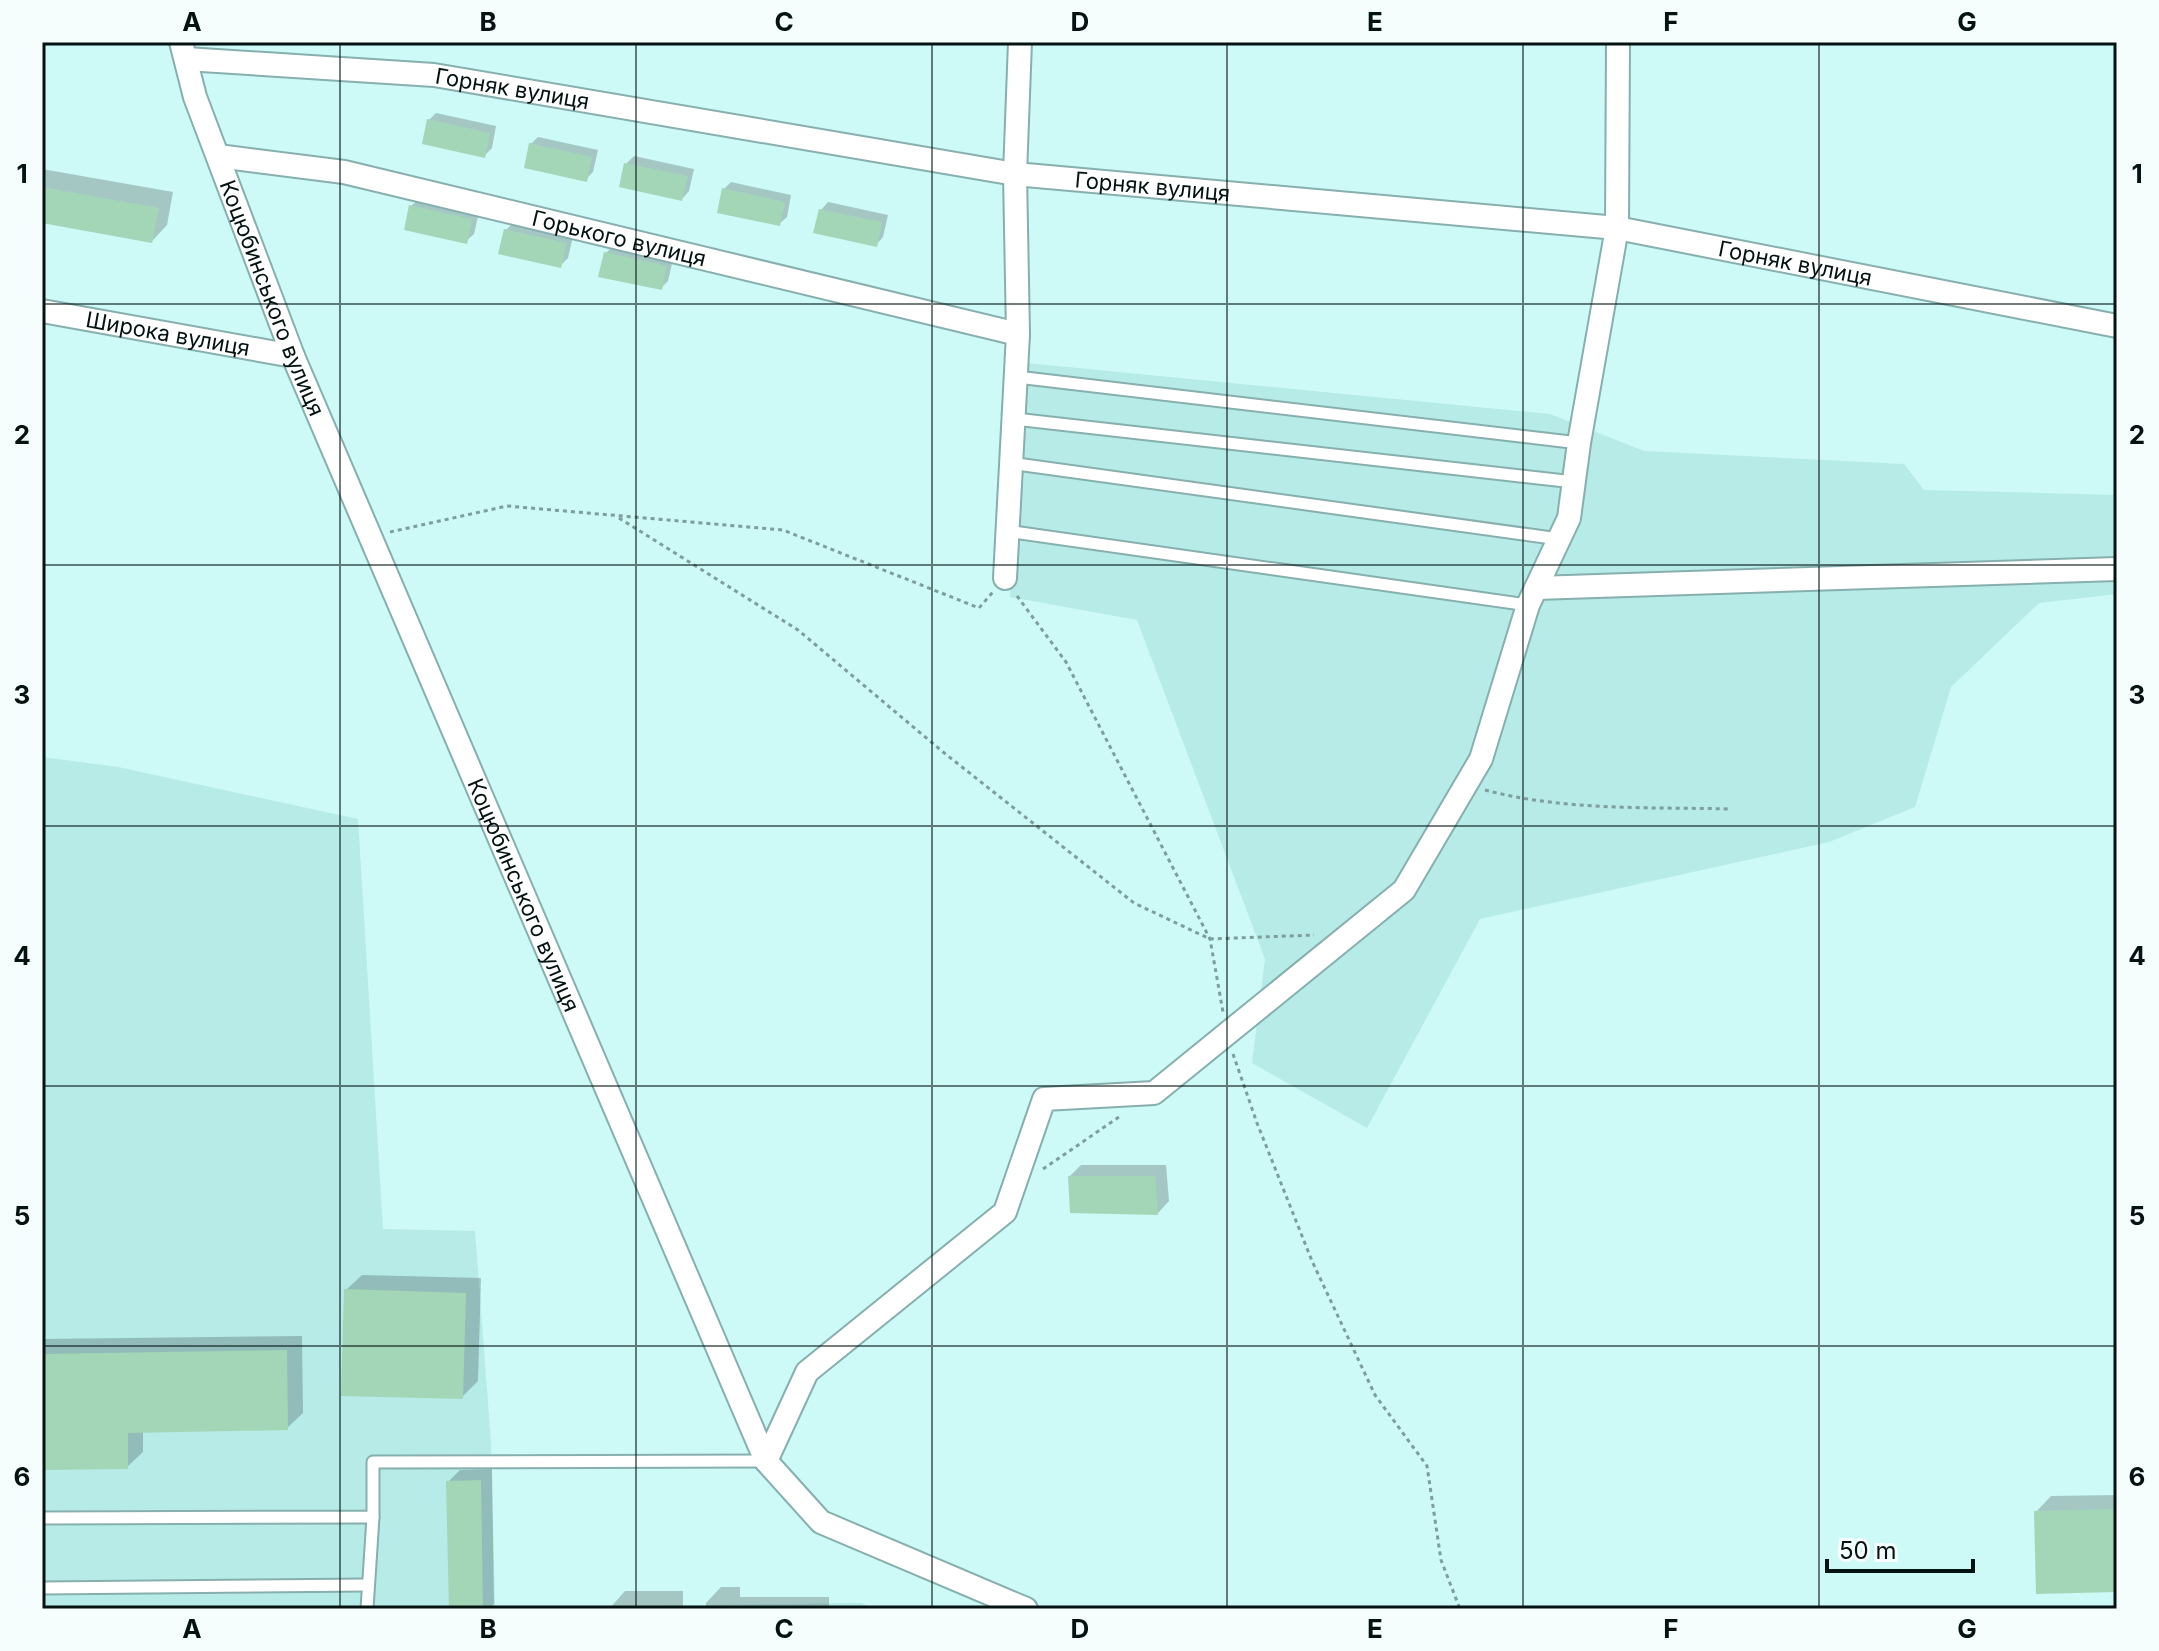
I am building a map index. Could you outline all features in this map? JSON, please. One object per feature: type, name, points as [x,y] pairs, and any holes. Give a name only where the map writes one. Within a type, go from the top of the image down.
[{"type":"street","points":[[1005,578],[1017,377],[1015,174],[1020,42]]},
{"type":"street","points":[[766,1461],[807,1372],[1005,1212],[1044,1099],[1154,1093],[1404,890],[1481,759],[1532,596],[1569,518],[1617,228],[1618,42]]},
{"type":"street","name":"Горняк вулиця","points":[[183,51],[434,75],[1015,174],[1617,228],[2117,326]]},
{"type":"street","name":"Коцюбинського вулиця","points":[[183,51],[195,97],[293,356],[766,1461],[821,1522],[1026,1609]]},
{"type":"street","name":"Горького вулиця","points":[[218,156],[344,172],[1018,334]]},
{"type":"street","name":"Широка вулиця","points":[[42,311],[293,356]]},
{"type":"street","points":[[1532,596],[2117,569]]},
{"type":"lane","points":[[1017,377],[1579,443]]},
{"type":"lane","points":[[1015,419],[1574,482]]},
{"type":"lane","points":[[1010,463],[1559,539]]},
{"type":"lane","points":[[1006,531],[1532,596]]},
{"type":"lane","points":[[367,1609],[373,1462],[766,1461]]},
{"type":"lane","points":[[42,1518],[373,1517]]},
{"type":"lane","points":[[42,1588],[367,1585]]},
{"type":"path","points":[[371,536],[507,506],[783,530],[979,608],[1005,578],[1066,662],[1210,939],[1226,1034],[1257,1123],[1312,1261],[1375,1395],[1427,1466],[1441,1560],[1460,1609]]},
{"type":"path","points":[[617,516],[798,630],[943,752],[1134,903],[1210,939],[1350,934]]},
{"type":"path","points":[[1466,785],[1509,797],[1558,804],[1731,809]]},
{"type":"path","points":[[1013,1189],[1154,1093]]},
{"type":"shaded area","points":[[1026,363],[1550,414],[1644,451],[1904,464],[1924,490],[2117,495],[2117,594],[2039,603],[1951,687],[1915,807],[1829,842],[1480,919],[1367,1128],[1252,1063],[1265,959],[1137,620],[1010,597]]},
{"type":"shaded area","points":[[42,757],[118,767],[358,819],[383,1229],[475,1231],[491,1443],[495,1608],[861,1603],[875,1609],[42,1609]]},
{"type":"building","points":[[427,119],[490,133],[485,158],[422,144]]},
{"type":"building","points":[[529,143],[592,157],[587,182],[524,168]]},
{"type":"building","points":[[624,163],[688,176],[682,201],[619,187]]},
{"type":"building","points":[[42,187],[159,208],[152,243],[42,223]]},
{"type":"building","points":[[722,188],[785,202],[780,226],[717,213]]},
{"type":"building","points":[[409,205],[472,219],[467,244],[404,230]]},
{"type":"building","points":[[819,209],[882,222],[877,247],[813,233]]},
{"type":"building","points":[[504,229],[567,243],[561,268],[498,254]]},
{"type":"building","points":[[604,252],[667,266],[662,290],[598,277]]},
{"type":"building","points":[[1068,1176],[1155,1176],[1158,1215],[1070,1213]]},
{"type":"building","points":[[344,1289],[466,1293],[463,1399],[341,1396]]},
{"type":"building","points":[[287,1350],[288,1430],[128,1433],[128,1469],[42,1470],[42,1354]]},
{"type":"building","points":[[481,1480],[483,1609],[449,1609],[446,1481]]},
{"type":"building","points":[[2117,1509],[2115,1592],[2036,1594],[2034,1511]]}]
